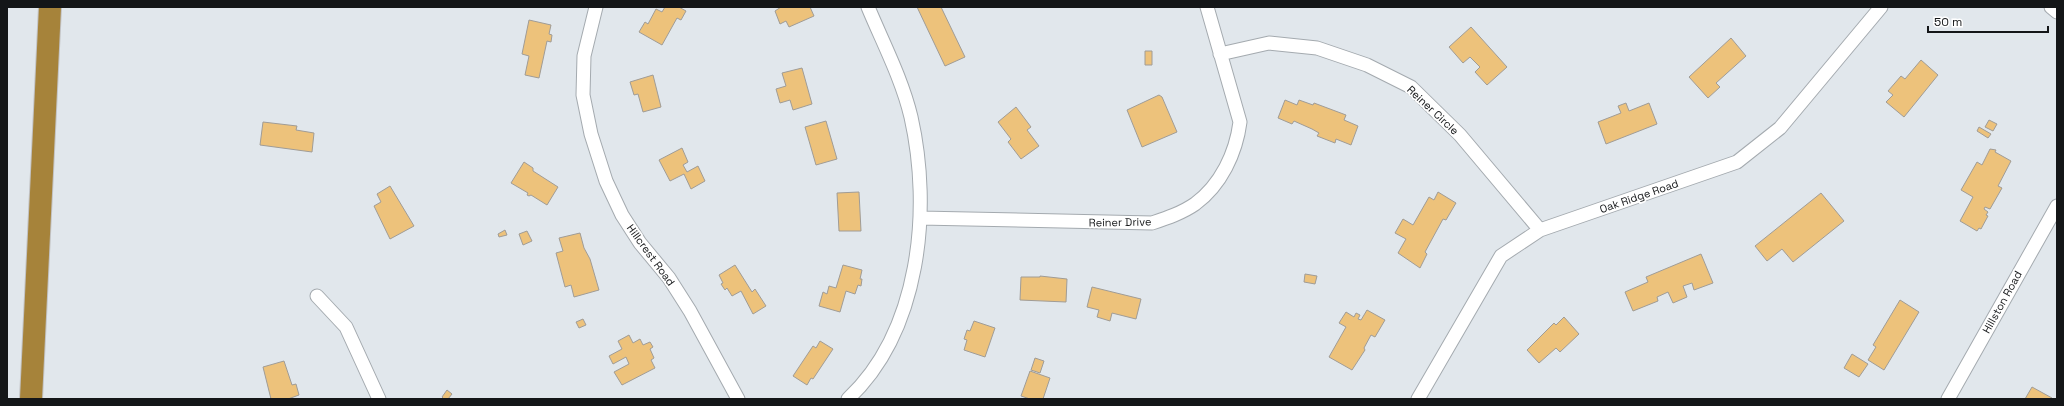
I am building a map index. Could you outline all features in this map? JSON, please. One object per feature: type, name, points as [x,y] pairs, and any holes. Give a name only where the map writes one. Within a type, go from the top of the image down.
[{"type":"highway","points":[[31,399],[51,7]]},
{"type":"street","name":"Hillcrest Road","points":[[596,7],[584,56],[583,96],[591,134],[606,181],[622,215],[640,243],[669,278],[690,311],[734,398]]},
{"type":"street","points":[[848,399],[870,374],[885,352],[900,320],[909,294],[915,264],[920,218],[917,148],[911,116],[902,86],[868,7]]},
{"type":"street","name":"Reiner Drive","points":[[920,218],[1133,224],[1152,223],[1177,214],[1195,204],[1215,184],[1230,161],[1238,139],[1240,122],[1207,7]]},
{"type":"street","name":"Oak Ridge Road","points":[[1418,399],[1501,256],[1540,230],[1737,162],[1780,128],[1881,7]]},
{"type":"street","points":[[2051,7],[2057,12]]},
{"type":"street","name":"Reiner Circle","points":[[1220,54],[1269,43],[1317,48],[1367,65],[1411,87],[1460,135],[1540,230]]},
{"type":"street","name":"Hillston Road","points":[[1948,399],[2057,206]]},
{"type":"street","points":[[317,296],[346,327],[379,399]]},
{"type":"building","points":[[665,7],[679,7],[686,11],[681,20],[677,18],[662,45],[639,32],[645,22],[648,24],[656,9],[662,12]]},
{"type":"building","points":[[781,7],[810,7],[814,16],[789,27],[786,21],[780,24],[775,11]]},
{"type":"building","points":[[917,7],[941,7],[965,57],[945,66]]},
{"type":"building","points":[[529,20],[551,25],[549,34],[552,35],[551,42],[547,41],[539,78],[525,75],[529,56],[522,54]]},
{"type":"building","points":[[1471,27],[1507,67],[1487,85],[1475,72],[1480,67],[1470,57],[1463,63],[1449,47]]},
{"type":"building","points":[[1731,38],[1746,56],[1716,83],[1720,87],[1708,98],[1689,77]]},
{"type":"building","points":[[1145,51],[1152,51],[1152,65],[1145,65]]},
{"type":"building","points":[[1921,60],[1938,75],[1904,117],[1886,102],[1893,95],[1888,91],[1901,76],[1905,79]]},
{"type":"building","points":[[802,68],[812,104],[793,110],[790,100],[780,103],[776,89],[786,86],[782,73]]},
{"type":"building","points":[[653,75],[661,107],[643,112],[638,94],[634,95],[630,82]]},
{"type":"building","points":[[1159,95],[1162,97],[1177,132],[1142,147],[1127,110]]},
{"type":"building","points":[[1285,100],[1297,105],[1299,100],[1313,105],[1314,103],[1346,115],[1344,120],[1358,126],[1351,145],[1336,139],[1335,143],[1317,136],[1319,133],[1294,121],[1292,124],[1278,118]]},
{"type":"building","points":[[1626,103],[1629,111],[1649,103],[1657,124],[1606,144],[1598,122],[1621,113],[1618,106]]},
{"type":"building","points":[[1016,107],[1031,127],[1027,130],[1039,146],[1021,159],[1008,142],[1011,139],[998,122]]},
{"type":"building","points":[[1989,120],[1997,124],[1993,131],[1985,127]]},
{"type":"building","points":[[826,121],[837,159],[816,165],[805,127]]},
{"type":"building","points":[[263,122],[297,126],[296,130],[314,133],[312,152],[260,145]]},
{"type":"building","points":[[1979,127],[1991,134],[1988,138],[1977,131]]},
{"type":"building","points":[[682,148],[688,162],[683,165],[687,172],[698,166],[705,181],[691,189],[684,174],[670,181],[659,160]]},
{"type":"building","points":[[1990,149],[1996,150],[1995,152],[2011,161],[1998,186],[2002,188],[1990,209],[1985,207],[1984,209],[1988,212],[1986,215],[1988,216],[1981,229],[1979,228],[1977,231],[1960,221],[1973,197],[1961,190],[1977,162],[1982,165]]},
{"type":"building","points":[[524,162],[533,168],[533,171],[558,187],[547,205],[531,195],[527,195],[528,193],[511,183]]},
{"type":"building","points":[[390,186],[414,226],[390,239],[374,206],[381,202],[377,194]]},
{"type":"building","points":[[859,192],[861,231],[839,231],[837,193]]},
{"type":"building","points":[[1438,192],[1456,203],[1446,220],[1443,219],[1425,252],[1427,254],[1420,268],[1398,253],[1406,239],[1395,233],[1403,219],[1413,225],[1429,197],[1434,200]]},
{"type":"building","points":[[1821,193],[1844,221],[1793,262],[1782,249],[1767,261],[1755,246]]},
{"type":"building","points":[[505,230],[507,235],[499,237],[498,234]]},
{"type":"building","points":[[527,231],[532,241],[523,245],[519,234]]},
{"type":"building","points":[[580,233],[584,248],[590,259],[599,290],[574,297],[571,285],[565,287],[556,253],[563,251],[559,238]]},
{"type":"building","points":[[1701,254],[1713,283],[1694,290],[1692,283],[1683,286],[1687,297],[1673,303],[1668,292],[1657,297],[1658,301],[1633,311],[1625,292],[1648,282],[1646,277]]},
{"type":"building","points":[[735,265],[752,292],[755,289],[766,306],[753,314],[741,291],[732,296],[727,288],[725,290],[721,284],[723,283],[719,275]]},
{"type":"building","points":[[843,265],[862,270],[860,279],[862,279],[861,286],[858,285],[855,294],[846,291],[840,312],[819,306],[823,292],[827,294],[829,286],[836,288]]},
{"type":"building","points":[[1305,274],[1317,276],[1315,284],[1304,282]]},
{"type":"building","points":[[1040,276],[1067,279],[1066,302],[1020,300],[1021,277]]},
{"type":"building","points":[[1092,287],[1141,299],[1136,319],[1112,313],[1110,321],[1097,317],[1099,310],[1087,307]]},
{"type":"building","points":[[1900,300],[1919,312],[1884,370],[1868,360],[1876,347],[1873,345]]},
{"type":"building","points":[[1367,310],[1385,320],[1375,337],[1371,335],[1364,348],[1365,350],[1352,370],[1329,357],[1346,327],[1339,323],[1346,312],[1354,317],[1356,313],[1360,315],[1358,319],[1361,320]]},
{"type":"building","points":[[1564,317],[1579,334],[1560,352],[1556,348],[1539,363],[1527,350],[1554,323],[1556,325]]},
{"type":"building","points":[[583,319],[586,325],[579,328],[576,322]]},
{"type":"building","points":[[974,321],[995,328],[985,357],[964,350],[967,340],[964,339],[967,330],[970,331]]},
{"type":"building","points":[[629,335],[633,343],[640,339],[643,345],[650,342],[653,347],[650,349],[654,358],[651,360],[655,368],[622,385],[614,372],[629,364],[626,357],[613,364],[609,356],[622,349],[618,341]]},
{"type":"building","points":[[820,341],[833,349],[813,379],[811,378],[807,385],[793,376],[813,346],[816,348]]},
{"type":"building","points":[[1852,354],[1868,364],[1859,377],[1844,368]]},
{"type":"building","points":[[1035,358],[1044,361],[1040,373],[1031,370]]},
{"type":"building","points":[[284,361],[292,385],[296,384],[299,395],[288,399],[271,399],[263,367]]},
{"type":"building","points":[[1030,371],[1050,378],[1043,399],[1030,399],[1021,396]]},
{"type":"building","points":[[2032,387],[2052,398],[2025,399]]},
{"type":"building","points":[[447,390],[452,394],[448,399],[444,399],[442,397]]}]
